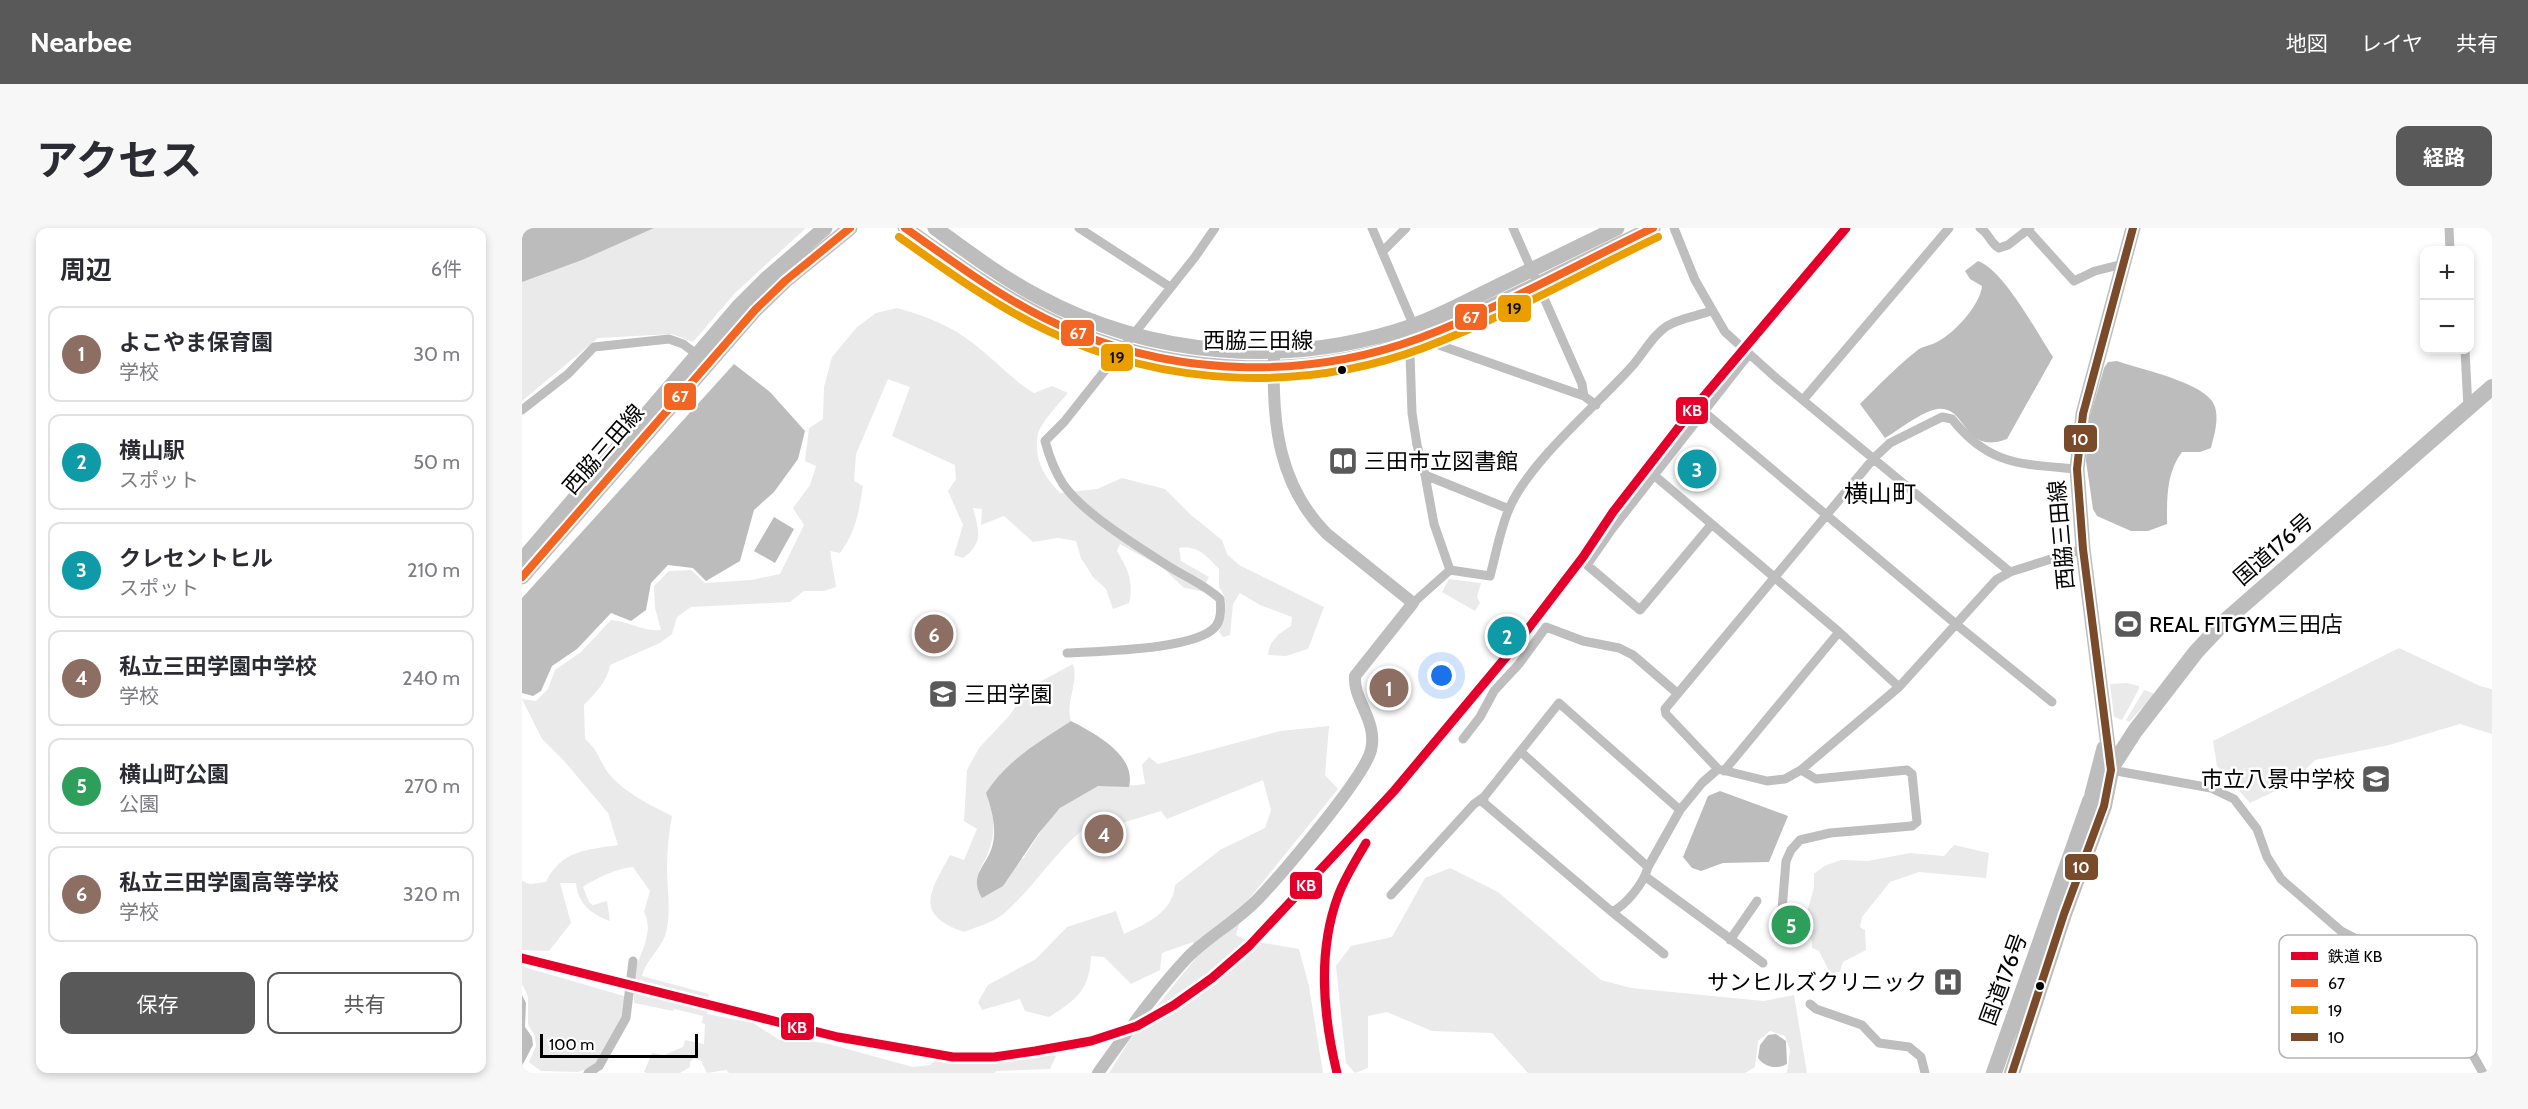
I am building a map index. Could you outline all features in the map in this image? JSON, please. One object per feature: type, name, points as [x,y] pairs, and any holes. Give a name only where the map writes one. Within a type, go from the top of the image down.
[{"type":"highway","name":"国道176号","points":[[1994,1073],[2090,801],[2135,730],[2196,652],[2225,621],[2492,387]]},
{"type":"highway","name":"国道176号","points":[[2012,1073],[2064,914],[2104,806],[2111,770]]},
{"type":"main road","name":"西脇三田線","points":[[522,560],[738,308],[766,279],[825,228]]},
{"type":"main road","name":"西脇三田線","points":[[522,577],[756,310],[785,281],[850,228]]},
{"type":"main road","name":"西脇三田線","points":[[905,228],[959,266],[1035,313],[1074,332],[1120,349],[1207,364],[1273,367],[1342,360],[1416,332],[1534,276],[1653,228]]},
{"type":"main road","name":"西脇三田線","points":[[935,228],[999,273],[1037,296],[1075,314],[1132,335],[1222,350],[1303,351],[1416,332]]},
{"type":"main road","name":"西脇三田線","points":[[1534,276],[1617,228]]},
{"type":"main road","name":"西脇三田線","points":[[2111,770],[2083,549],[2077,469],[2083,414],[2133,228]]},
{"type":"main road","points":[[2105,733],[2120,736],[2124,734],[2161,698]]},
{"type":"main road","name":"西脇三田線","points":[[2090,801],[2105,733]]},
{"type":"street","points":[[1079,228],[1170,287]]},
{"type":"street","points":[[1067,653],[1181,643],[1202,635],[1216,626],[1221,612],[1220,598],[1211,590],[1165,564],[1085,508],[1064,485],[1051,462],[1045,441],[1064,422],[1195,257],[1215,228]]},
{"type":"street","points":[[1372,228],[1416,332],[1410,354],[1412,413],[1434,524],[1450,570]]},
{"type":"street","points":[[1382,252],[1406,228]]},
{"type":"street","points":[[1513,228],[1582,384],[1584,396]]},
{"type":"street","points":[[1674,228],[1711,311],[1725,333],[2010,572]]},
{"type":"street","points":[[1803,400],[1949,228]]},
{"type":"street","points":[[1980,228],[1986,231],[1991,241],[1999,248],[2029,229],[2074,281],[2095,271],[2123,264]]},
{"type":"street","points":[[2449,228],[2450,246]]},
{"type":"street","points":[[1450,570],[1490,576],[1509,509],[1524,484],[1545,457],[1596,405],[1666,326],[1678,320],[1711,311]]},
{"type":"street","points":[[1416,332],[1584,396],[1596,405]]},
{"type":"street","points":[[522,410],[568,374],[594,347],[669,339],[683,344],[699,356]]},
{"type":"street","points":[[1274,351],[1274,391],[1282,461],[1298,498],[1314,521],[1327,534],[1413,603]]},
{"type":"street","points":[[1711,525],[1640,610],[1587,565],[1612,529],[1749,354]]},
{"type":"street","points":[[2465,354],[2468,408]]},
{"type":"street","points":[[1704,412],[1957,626],[2052,702]]},
{"type":"street","points":[[2077,469],[2006,460],[1989,452],[1963,433],[1952,419],[1942,417],[1932,420],[1890,444],[1874,458],[1682,691],[1677,693],[1665,709],[1666,714],[1721,770],[1767,781],[1785,779],[1801,770],[1899,687],[1957,626],[1996,580],[2010,572],[2083,549]]},
{"type":"street","points":[[1425,476],[1509,509]]},
{"type":"street","points":[[1655,476],[1839,632],[1899,687]]},
{"type":"street","points":[[1098,1073],[1157,992],[1189,955],[1257,900],[1342,798],[1371,751],[1372,735],[1368,714],[1354,682],[1355,676],[1413,603],[1450,570]]},
{"type":"street","points":[[1463,739],[1480,717],[1494,690],[1520,664],[1546,627],[1583,641],[1619,648],[1633,655],[1677,693]]},
{"type":"street","points":[[1612,912],[1619,908],[1647,872],[1680,810],[1702,783],[1721,770],[1839,632]]},
{"type":"street","points":[[1391,895],[1473,804],[1484,797],[1559,704],[1680,810]]},
{"type":"street","points":[[1521,752],[1647,872],[1730,940],[1763,963]]},
{"type":"street","points":[[1781,922],[1786,861],[1791,850],[1800,840],[1830,833],[1912,826],[1917,822],[1912,774],[1907,770],[1816,779],[1801,770]]},
{"type":"street","points":[[2111,770],[2211,788],[2234,799],[2257,829],[2267,857],[2281,879],[2341,931],[2349,935]]},
{"type":"street","points":[[1484,797],[1484,803],[1494,812],[1664,954]]},
{"type":"street","points":[[1730,940],[1757,901]]},
{"type":"street","points":[[588,1073],[599,1066],[626,1018],[633,961]]},
{"type":"street","points":[[1810,1004],[1816,1009],[1862,1025],[1879,1043],[1910,1047],[1921,1057],[1925,1073]]},
{"type":"street","points":[[2474,1058],[2483,1073]]},
{"type":"shaded area","points":[[522,228],[806,228],[735,293],[693,342],[672,334],[598,338],[522,401]]},
{"type":"shaded area","points":[[522,228],[654,228],[582,260],[522,282]]},
{"type":"shaded area","points":[[1978,261],[1998,276],[2009,289],[2053,357],[2007,439],[1992,443],[1981,441],[1972,435],[1953,413],[1944,409],[1933,410],[1921,415],[1885,438],[1860,404],[1911,355],[1944,338],[1966,318],[1977,302],[1982,286],[1970,279],[1965,271]]},
{"type":"shaded area","points":[[897,308],[955,331],[1034,393],[1052,386],[1068,393],[1042,425],[1037,443],[1041,467],[1060,493],[1097,489],[1122,478],[1165,489],[1191,515],[1222,540],[1227,554],[1239,565],[1324,607],[1308,649],[1286,656],[1268,655],[1275,638],[1291,626],[1292,617],[1260,605],[1240,593],[1233,604],[1230,635],[1223,637],[1219,632],[1225,615],[1225,603],[1219,587],[1219,569],[1206,556],[1192,548],[1179,548],[1181,561],[1209,577],[1201,591],[1184,588],[1163,568],[1120,544],[1117,551],[1129,576],[1131,589],[1129,603],[1113,609],[1106,589],[1093,577],[1081,558],[1076,541],[1058,538],[1033,542],[1004,516],[981,525],[982,509],[973,508],[978,530],[977,542],[963,558],[954,555],[963,525],[948,491],[956,479],[955,465],[892,436],[910,387],[888,379],[856,454],[854,481],[863,486],[853,529],[840,553],[830,551],[836,587],[824,591],[804,591],[790,602],[691,607],[677,617],[672,634],[660,643],[610,665],[604,682],[584,705],[585,739],[594,748],[609,774],[630,793],[672,816],[667,854],[669,910],[667,928],[665,936],[646,965],[642,976],[709,994],[707,1014],[753,1023],[780,1040],[798,1039],[829,1044],[913,1067],[930,1065],[939,1057],[977,1051],[1047,1049],[1056,1056],[1050,1069],[996,1071],[995,1073],[729,1073],[726,1070],[707,1073],[701,1061],[694,1058],[690,1062],[690,1067],[680,1073],[647,1073],[644,1072],[652,1053],[664,1055],[683,1047],[685,1040],[704,1044],[705,1024],[702,1023],[703,1016],[634,1003],[634,975],[647,936],[647,920],[644,912],[650,891],[633,867],[607,874],[583,887],[589,902],[593,905],[607,901],[610,921],[587,907],[579,897],[576,883],[560,883],[571,923],[549,951],[522,950],[522,881],[530,884],[546,882],[559,863],[576,853],[618,845],[608,813],[565,762],[542,739],[522,699],[536,701],[548,689],[555,670],[581,652],[611,620],[661,630],[655,608],[654,586],[669,571],[691,570],[705,583],[751,580],[780,574],[804,525],[793,508],[810,485],[816,466],[805,461],[809,428],[823,419],[824,387],[832,357],[857,327],[876,313]]},
{"type":"shaded area","points":[[2117,361],[2187,384],[2210,398],[2216,412],[2216,428],[2211,448],[2200,452],[2182,452],[2170,477],[2167,524],[2148,531],[2131,531],[2097,516],[2093,509],[2086,461],[2088,423],[2104,368],[2108,362]]},
{"type":"shaded area","points":[[734,364],[770,392],[805,431],[798,459],[774,492],[754,510],[740,561],[706,581],[693,568],[668,565],[651,583],[646,610],[631,621],[611,613],[577,649],[552,666],[541,691],[533,696],[522,693],[522,598]]},
{"type":"shaded area","points":[[774,517],[794,529],[775,563],[754,551]]},
{"type":"shaded area","points":[[1449,579],[1481,583],[1477,597],[1480,603],[1475,611],[1442,592]]},
{"type":"shaded area","points":[[2399,648],[2480,686],[2492,689],[2492,734],[2460,724],[2389,745],[2315,760],[2292,783],[2250,803],[2217,766],[2213,741]]},
{"type":"shaded area","points":[[1073,664],[1071,721],[1014,761],[987,793],[993,833],[989,851],[979,871],[1024,858],[1046,825],[1064,804],[1086,790],[1105,785],[1145,784],[1142,765],[1149,757],[1158,764],[1280,731],[1329,726],[1325,775],[1338,789],[1245,904],[1236,935],[1246,940],[1299,949],[1309,986],[1323,1073],[1109,1073],[1129,1041],[1195,959],[1193,942],[1162,953],[1160,970],[1131,984],[1104,957],[1091,956],[1088,977],[1080,993],[1049,1017],[1025,1011],[1020,999],[982,1010],[978,1002],[988,985],[1036,959],[1067,927],[1116,911],[1124,934],[1157,916],[1169,903],[1175,885],[1220,850],[1265,828],[1271,810],[1263,780],[1167,819],[1161,811],[1109,827],[1102,816],[1074,837],[1015,903],[998,918],[964,932],[937,917],[930,900],[932,890],[950,855],[964,860],[977,829],[964,821],[967,770],[979,748],[1009,716],[1030,687]]},
{"type":"shaded area","points":[[2127,683],[2139,686],[2139,689],[2122,720],[2114,717],[2110,684]]},
{"type":"shaded area","points":[[2144,690],[2155,694],[2129,722],[2126,720]]},
{"type":"shaded area","points":[[1071,721],[1102,739],[1120,755],[1130,775],[1129,787],[1098,786],[1060,808],[1039,833],[1003,886],[982,898],[978,891],[977,878],[991,850],[994,836],[992,814],[986,793],[1014,761]]},
{"type":"shaded area","points":[[1720,791],[1788,816],[1769,862],[1723,863],[1701,871],[1692,868],[1683,857],[1708,796]]},
{"type":"shaded area","points":[[1954,845],[1989,853],[1986,878],[1919,872],[1890,882],[1862,917],[1860,927],[1865,930],[1866,950],[1843,962],[1840,972],[1830,973],[1819,951],[1812,948],[1812,941],[1802,930],[1814,887],[1814,874],[1824,866],[1841,860],[1868,861],[1910,853],[1944,856]]},
{"type":"shaded area","points":[[1450,868],[1498,892],[1601,980],[1631,988],[1764,1001],[1794,995],[1807,1073],[1787,1073],[1790,1050],[1785,1036],[1770,1031],[1758,1041],[1755,1067],[1745,1073],[1528,1073],[1492,1033],[1432,1031],[1387,1012],[1368,1016],[1368,1068],[1355,1073],[1346,1063],[1336,966],[1351,946],[1392,937],[1425,878]]},
{"type":"shaded area","points":[[1795,906],[1803,907],[1799,923],[1786,947],[1776,943],[1777,927],[1783,927],[1785,917],[1794,914]]},
{"type":"shaded area","points":[[522,952],[524,967],[624,996],[624,1015],[601,1060],[592,1067],[578,1072],[541,1071],[529,1062],[536,1046],[535,1036],[528,1025],[528,996],[522,984]]},
{"type":"shaded area","points":[[522,995],[526,1003],[525,1027],[532,1037],[533,1045],[522,1066]]},
{"type":"shaded area","points":[[1776,1034],[1786,1041],[1787,1064],[1775,1067],[1767,1065],[1758,1058],[1760,1045],[1768,1035]]},
{"type":"rail line","name":"KB","points":[[522,958],[838,1037],[953,1057],[994,1057],[1035,1051],[1091,1041],[1137,1026],[1174,1005],[1212,978],[1249,946],[1394,791],[1511,651],[1583,557],[1613,512],[1689,414],[1846,228]]},
{"type":"rail line","name":"KB","points":[[1337,1073],[1328,1029],[1324,984],[1327,940],[1338,896],[1366,843]]},
{"type":"transit line","name":"67","points":[[522,577],[755,310],[785,281],[850,228]]},
{"type":"transit line","name":"67","points":[[905,228],[1008,298],[1075,332],[1117,347],[1159,358],[1247,367],[1291,366],[1335,361],[1420,338],[1509,300],[1653,228]]},
{"type":"transit line","name":"10","points":[[2012,1073],[2064,914],[2104,806],[2111,770],[2083,549],[2077,469],[2083,414],[2133,228]]},
{"type":"transit line","name":"19","points":[[899,237],[1009,311],[1092,350],[1139,364],[1186,373],[1234,377],[1282,377],[1330,372],[1377,362],[1423,348],[1512,309],[1658,237]]},
{"type":"place","name":"三田市立図書館","points":[[1343,461]]},
{"type":"place","name":"クレセントヒル","points":[[1697,469]]},
{"type":"place","name":"REAL FITGYM三田店","points":[[2128,624]]},
{"type":"place","name":"私立三田学園高等学校","points":[[934,634]]},
{"type":"place","name":"横山駅","points":[[1507,636]]},
{"type":"place","name":"よこやま保育園","points":[[1389,688]]},
{"type":"place","name":"三田学園","points":[[943,694]]},
{"type":"place","name":"市立八景中学校","points":[[2376,779]]},
{"type":"place","name":"私立三田学園中学校","points":[[1104,834]]},
{"type":"place","name":"横山町公園","points":[[1791,925]]},
{"type":"place","name":"サンヒルズクリニック","points":[[1948,982]]},
{"type":"district","name":"横山町","points":[[1880,494]]}]
